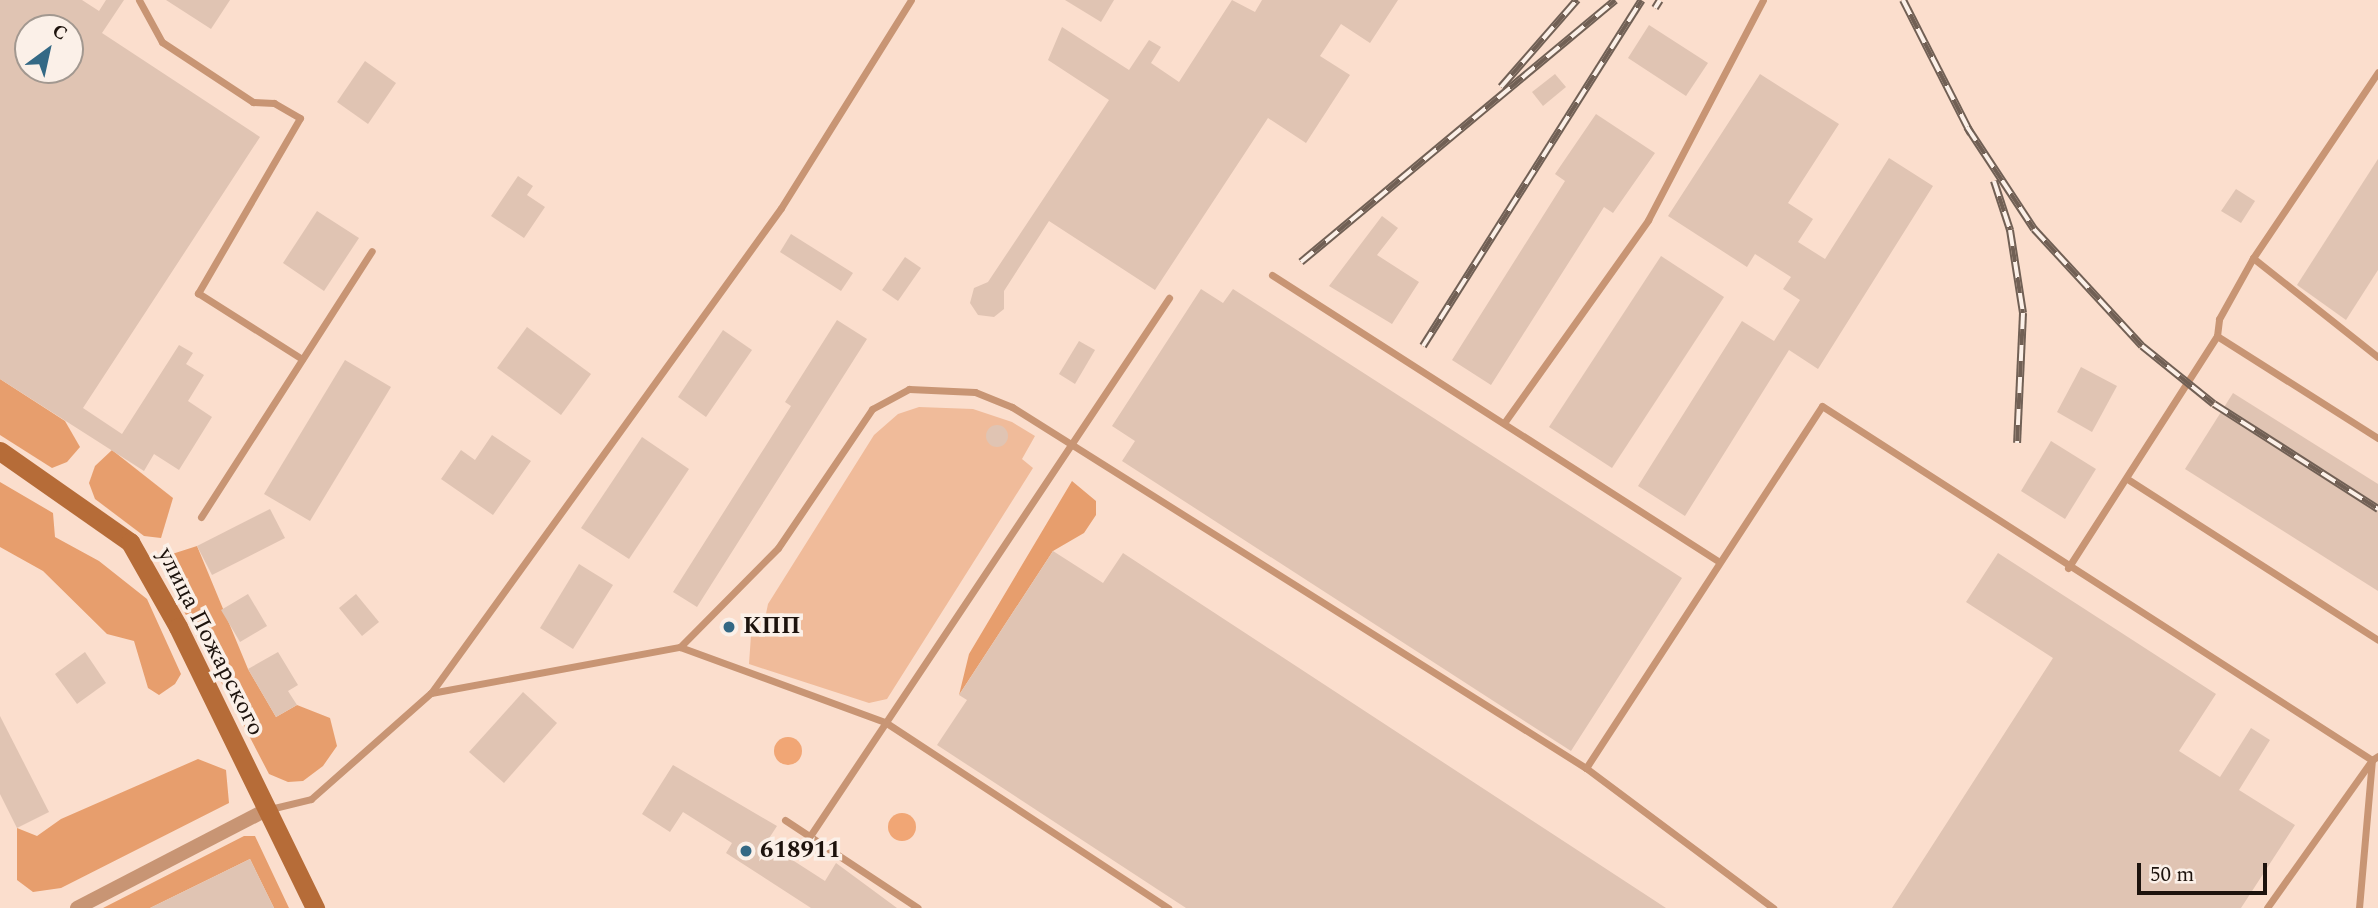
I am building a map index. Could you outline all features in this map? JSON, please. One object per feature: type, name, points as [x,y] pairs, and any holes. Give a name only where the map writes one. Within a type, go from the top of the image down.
[{"type":"street","name":"улица Пожарского","points":[[0,451],[130,542],[268,809],[315,908]]},
{"type":"street","points":[[77,908],[268,809]]},
{"type":"lane","points":[[139,0],[162,42],[253,102],[274,103],[300,118],[198,293],[302,359]]},
{"type":"lane","points":[[268,809],[311,799],[431,694],[781,208],[911,0]]},
{"type":"lane","points":[[1504,423],[1648,220],[1763,0]]},
{"type":"lane","points":[[2068,568],[2129,480],[2217,335],[2219,319],[2253,258],[2378,72]]},
{"type":"lane","points":[[201,517],[372,251]]},
{"type":"lane","points":[[2253,258],[2378,356]]},
{"type":"lane","points":[[1272,275],[1718,561]]},
{"type":"lane","points":[[810,836],[1068,442],[1169,298]]},
{"type":"lane","points":[[2217,335],[2378,438]]},
{"type":"lane","points":[[680,647],[778,548],[861,421],[881,401],[923,388],[975,392],[1012,407],[1586,768],[1773,908]]},
{"type":"lane","points":[[1586,768],[1718,561],[1822,407],[2068,568],[2375,758]]},
{"type":"lane","points":[[2129,480],[2378,640]]},
{"type":"lane","points":[[431,694],[680,647],[885,722],[1168,908]]},
{"type":"lane","points":[[2267,908],[2375,758]]},
{"type":"lane","points":[[2359,908],[2375,758]]},
{"type":"lane","points":[[785,820],[918,908]]},
{"type":"shaded area","points":[[0,379],[65,421],[80,447],[67,462],[52,468],[0,435]]},
{"type":"shaded area","points":[[919,407],[973,409],[1012,422],[1035,436],[1022,459],[1033,468],[887,699],[869,703],[749,664],[751,635],[762,633],[768,604],[874,435],[898,414]]},
{"type":"shaded area","points":[[112,450],[173,498],[161,538],[144,536],[95,499],[89,483],[95,466]]},
{"type":"shaded area","points":[[1072,481],[1096,501],[1096,515],[1084,533],[1053,551],[959,695],[969,654]]},
{"type":"shaded area","points":[[0,482],[53,513],[55,537],[99,561],[147,599],[181,674],[175,684],[159,695],[148,688],[134,641],[107,634],[43,571],[0,547]]},
{"type":"shaded area","points":[[197,546],[248,669],[276,717],[297,705],[330,718],[337,746],[323,766],[303,781],[288,782],[269,774],[175,594],[166,572],[169,555]]},
{"type":"shaded area","points":[[788,737],[798,741],[802,751],[798,761],[788,765],[778,761],[774,751],[778,741]]},
{"type":"shaded area","points":[[198,759],[226,770],[229,803],[61,888],[33,892],[17,880],[17,828],[37,836],[61,819]]},
{"type":"shaded area","points":[[902,813],[912,817],[916,827],[912,837],[902,841],[892,837],[888,827],[892,817]]},
{"type":"shaded area","points":[[244,836],[255,836],[289,908],[274,908],[250,859],[150,908],[103,908]]},
{"type":"building","points":[[0,0],[82,0],[99,11],[106,0],[124,0],[102,33],[260,137],[83,408],[122,434],[179,345],[193,353],[186,364],[204,375],[188,401],[212,417],[179,470],[154,454],[144,471],[0,379]]},
{"type":"building","points":[[166,0],[230,0],[211,29]]},
{"type":"building","points":[[1065,0],[1114,0],[1101,22]]},
{"type":"building","points":[[1232,0],[1255,12],[1262,0],[1398,0],[1370,43],[1341,24],[1320,56],[1350,75],[1306,143],[1268,118],[1155,290],[1049,221],[1004,291],[1004,309],[994,317],[978,315],[970,303],[974,288],[988,282],[1109,100],[1048,60],[1062,27],[1129,70],[1149,40],[1161,47],[1151,63],[1179,82]]},
{"type":"building","points":[[1649,25],[1708,63],[1686,96],[1628,58]]},
{"type":"building","points":[[365,61],[396,83],[368,124],[337,102]]},
{"type":"building","points":[[1555,74],[1566,87],[1543,106],[1532,92]]},
{"type":"building","points":[[1760,74],[1839,124],[1788,203],[1813,219],[1798,242],[1825,259],[1889,158],[1933,186],[1818,369],[1789,350],[1685,516],[1638,486],[1742,321],[1774,341],[1800,300],[1783,289],[1791,277],[1755,254],[1747,267],[1668,216]]},
{"type":"building","points":[[1596,114],[1655,153],[1613,213],[1604,207],[1491,385],[1452,360],[1565,181],[1555,174]]},
{"type":"building","points":[[2378,159],[2378,270],[2346,320],[2297,285]]},
{"type":"building","points":[[518,176],[533,186],[527,195],[545,207],[524,238],[491,216]]},
{"type":"building","points":[[2236,189],[2255,201],[2241,223],[2221,211]]},
{"type":"building","points":[[317,211],[359,238],[324,291],[283,263]]},
{"type":"building","points":[[1382,216],[1398,228],[1377,255],[1419,282],[1392,324],[1329,286]]},
{"type":"building","points":[[791,234],[853,273],[841,291],[780,252]]},
{"type":"building","points":[[1661,256],[1724,297],[1612,468],[1549,427]]},
{"type":"building","points":[[905,257],[921,268],[898,301],[882,290]]},
{"type":"building","points":[[1201,289],[1223,303],[1233,289],[1682,578],[1571,751],[1122,461],[1135,441],[1112,426]]},
{"type":"building","points":[[837,320],[867,339],[697,607],[673,592],[791,406],[785,402]]},
{"type":"building","points":[[527,327],[591,374],[561,415],[497,368]]},
{"type":"building","points":[[723,330],[752,350],[706,417],[678,397]]},
{"type":"building","points":[[1079,341],[1095,350],[1075,384],[1059,374]]},
{"type":"building","points":[[345,360],[391,387],[310,521],[264,494]]},
{"type":"building","points":[[2081,367],[2117,386],[2092,432],[2057,412]]},
{"type":"building","points":[[2233,393],[2378,484],[2378,591],[2185,469]]},
{"type":"building","points":[[997,425],[1005,428],[1008,436],[1005,444],[997,447],[989,444],[986,436],[989,428]]},
{"type":"building","points":[[492,435],[531,461],[493,515],[441,479],[461,450],[475,460]]},
{"type":"building","points":[[642,437],[689,469],[629,559],[581,528]]},
{"type":"building","points":[[2051,441],[2096,469],[2065,519],[2021,491]]},
{"type":"building","points":[[270,509],[285,538],[212,575],[197,546]]},
{"type":"building","points":[[1053,551],[1103,583],[1123,553],[1666,908],[1186,908],[937,745],[967,700],[959,695]]},
{"type":"building","points":[[1998,553],[2216,694],[2179,751],[2220,777],[2251,728],[2270,740],[2239,790],[2295,825],[2241,908],[1892,908],[2053,658],[1966,602]]},
{"type":"building","points":[[579,564],[613,585],[573,649],[540,628]]},
{"type":"building","points":[[248,594],[267,626],[240,642],[221,610]]},
{"type":"building","points":[[356,594],[379,622],[362,636],[339,608]]},
{"type":"building","points":[[85,652],[106,683],[77,704],[55,674]]},
{"type":"building","points":[[278,652],[298,685],[288,691],[297,705],[276,717],[248,669]]},
{"type":"building","points":[[523,692],[557,723],[504,783],[469,752]]},
{"type":"building","points":[[0,716],[49,812],[17,828],[0,794]]},
{"type":"building","points":[[673,765],[777,826],[766,843],[825,881],[836,863],[897,908],[811,908],[726,853],[732,843],[683,812],[670,832],[642,814]]},
{"type":"building","points":[[250,859],[274,908],[150,908]]},
{"type":"railway","points":[[1501,87],[1577,0]]},
{"type":"railway","points":[[1301,262],[1615,0]]},
{"type":"railway","points":[[1423,346],[1642,0]]},
{"type":"railway","points":[[1655,8],[1660,0]]},
{"type":"railway","points":[[1903,0],[1971,134]]},
{"type":"railway","points":[[1967,127],[2034,229],[2142,346],[2214,404],[2378,509]]},
{"type":"railway","points":[[1994,181],[2010,230],[2023,313],[2017,443]]},
{"type":"place","name":"КПП","points":[[729,627]]},
{"type":"place","name":"618911","points":[[746,851]]}]
